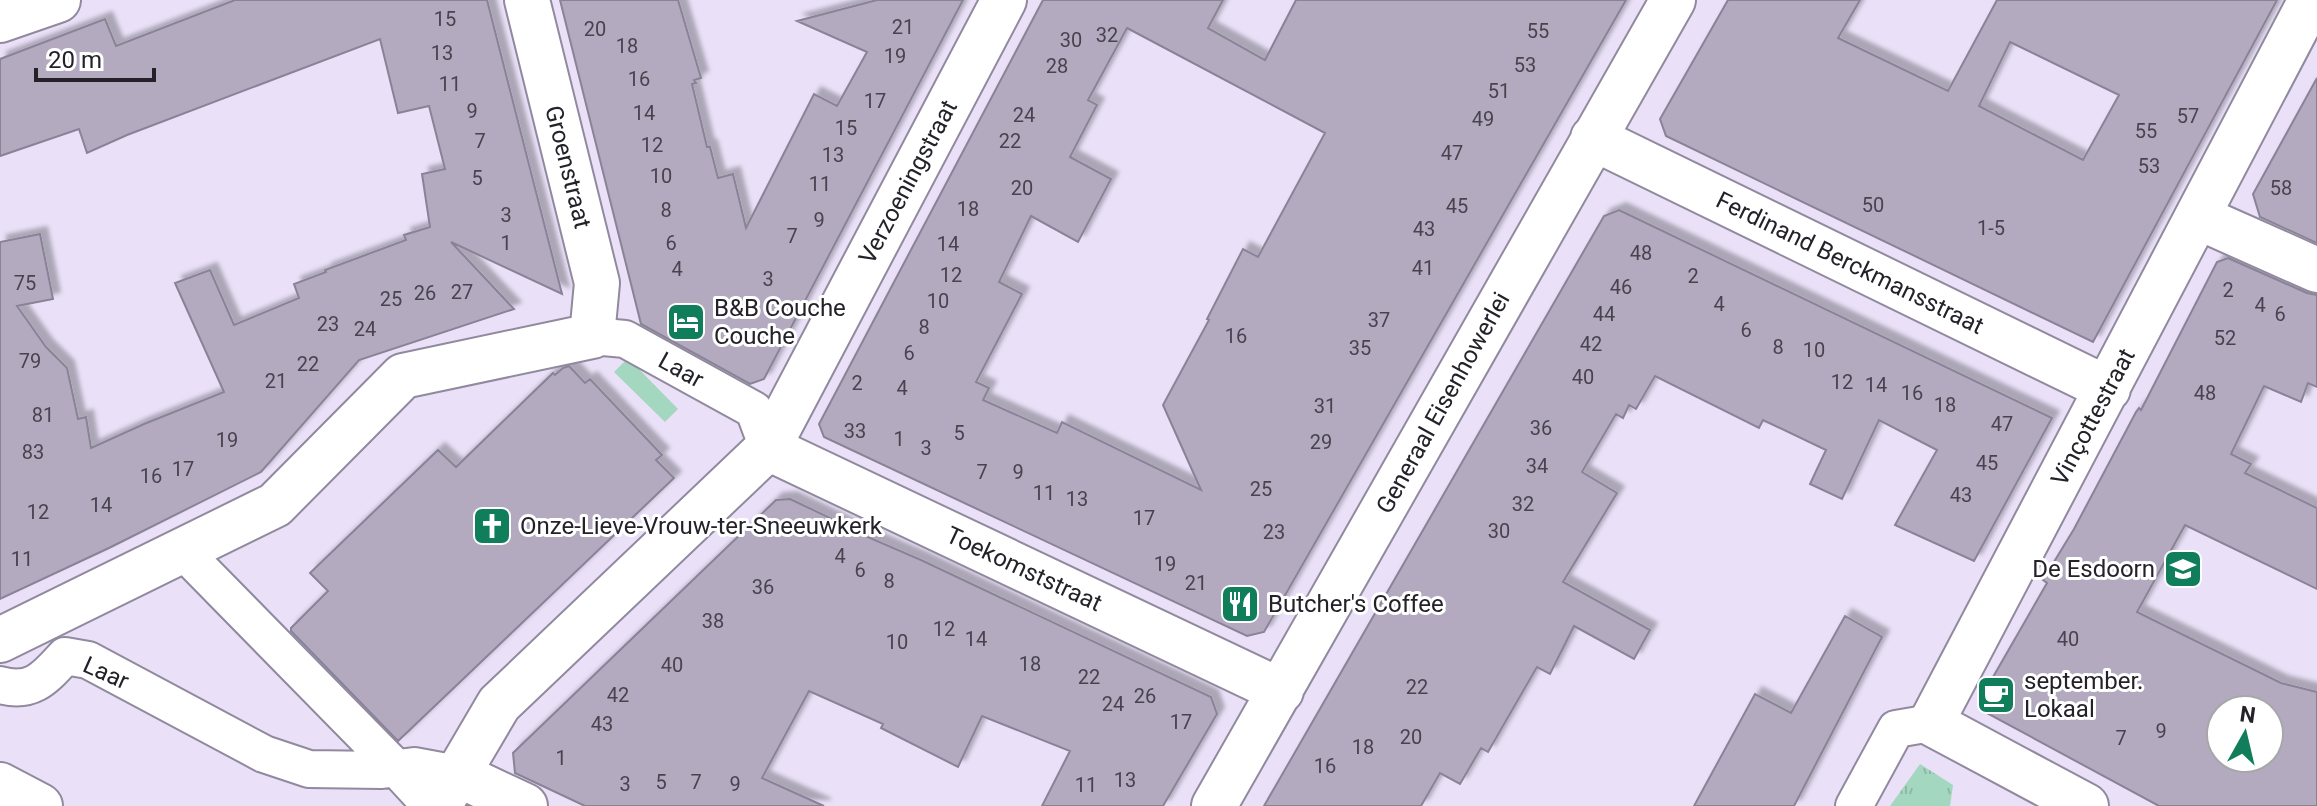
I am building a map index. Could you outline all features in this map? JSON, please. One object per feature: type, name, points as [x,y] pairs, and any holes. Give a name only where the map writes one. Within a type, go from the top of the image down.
[{"type":"street","points":[[0,20],[58,0]]},
{"type":"street","name":"Groenstraat","points":[[527,0],[597,283],[592,336]]},
{"type":"street","name":"Verzoeningstraat","points":[[768,448],[1004,0]]},
{"type":"street","name":"Generaal Eisenhowerlei","points":[[1214,806],[1673,0]]},
{"type":"street","name":"Vinçottestraat","points":[[1931,723],[2311,0]]},
{"type":"street","name":"Ferdinand Berckmansstraat","points":[[1593,138],[2108,389]]},
{"type":"street","points":[[2198,217],[2317,270]]},
{"type":"street","name":"Laar","points":[[0,640],[275,505],[403,376],[592,336],[625,339],[754,410],[768,448]]},
{"type":"street","points":[[525,806],[443,795],[499,704],[768,448]]},
{"type":"street","name":"Toekomststraat","points":[[768,448],[1281,691]]},
{"type":"street","points":[[182,550],[397,769]]},
{"type":"street","name":"Laar","points":[[0,685],[11,688],[39,683],[65,656],[88,660],[264,754],[309,769],[382,770],[414,766],[443,795]]},
{"type":"street","points":[[1854,806],[1896,729],[1931,723],[2086,806]]},
{"type":"street","points":[[0,785],[40,806]]},
{"type":"green space","points":[[628,358],[678,409],[665,422],[614,372]]},
{"type":"green space","points":[[1920,764],[1953,785],[1950,806],[1890,806]]},
{"type":"building","points":[[235,0],[487,0],[562,294],[451,242],[514,309],[359,360],[261,472],[0,599],[0,242],[40,234],[53,299],[17,306],[46,347],[67,368],[78,419],[86,417],[91,448],[224,392],[175,283],[210,270],[234,325],[299,298],[294,284],[406,240],[404,235],[430,227],[422,174],[445,169],[429,106],[398,113],[380,39],[87,153],[79,129],[0,156],[0,59],[105,19],[116,46]]},
{"type":"building","points":[[560,0],[678,0],[701,78],[692,84],[707,147],[710,147],[718,178],[733,174],[746,228],[814,94],[837,106],[867,52],[797,21],[877,0],[963,0],[764,379],[750,384],[641,324]]},
{"type":"building","points":[[1043,0],[1223,0],[1208,28],[1265,60],[1296,0],[1626,0],[1264,632],[1247,636],[824,437],[819,424]],"holes":[[[1127,28],[1325,133],[1258,257],[1243,249],[1163,405],[1201,490],[1062,422],[1057,433],[983,400],[989,388],[976,382],[1022,294],[999,282],[1031,216],[1078,242],[1111,179],[1070,157],[1097,105],[1088,100]]]},
{"type":"building","points":[[1728,0],[1860,0],[1838,38],[1948,91],[1997,0],[2277,0],[2093,342],[1666,136],[1660,119]],"holes":[[[2010,42],[2119,95],[2083,160],[1979,106]]]},
{"type":"building","points":[[2317,78],[2317,243],[2260,217],[2253,194]]},
{"type":"building","points":[[1619,210],[2052,418],[1974,561],[1895,525],[1937,450],[1879,420],[1842,499],[1810,484],[1826,450],[1763,420],[1759,428],[1655,376],[1636,409],[1629,405],[1623,418],[1616,414],[1582,472],[1617,493],[1563,582],[1650,630],[1634,659],[1574,626],[1550,674],[1537,667],[1488,752],[1481,748],[1460,784],[1440,773],[1421,806],[1264,806],[1604,216]]},
{"type":"building","points":[[2228,258],[2317,295],[2317,387],[2308,383],[2301,402],[2264,386],[2231,454],[2251,464],[2245,473],[2317,508],[2317,589],[2185,525],[2137,612],[2281,683],[2317,692],[2317,806],[2159,806],[1985,712],[1981,698],[2047,583],[2043,580],[2074,529],[2136,412],[2139,408],[2141,410],[2217,262]]},
{"type":"building","name":"Onze-Lieve-Vrouw-ter-Sneeuwkerk","points":[[569,366],[585,383],[590,379],[662,455],[656,460],[674,478],[398,741],[291,631],[328,591],[310,573],[438,450],[456,467],[553,373],[555,375]]},
{"type":"building","points":[[790,499],[1211,697],[1217,714],[1163,806],[1042,806],[1070,751],[982,716],[958,767],[881,728],[883,724],[809,691],[762,778],[824,806],[585,806],[515,773],[513,753],[776,500]]},
{"type":"building","points":[[1845,616],[1882,637],[1794,806],[1694,806],[1755,694],[1791,713]]},
{"type":"place","name":"B&B Couche Couche","points":[[686,322]]},
{"type":"place","name":"Onze-Lieve-Vrouw-ter-Sneeuwkerk","points":[[492,526]]},
{"type":"place","name":"De Esdoorn","points":[[2183,569]]},
{"type":"place","name":"Butcher's Coffee","points":[[1240,604]]},
{"type":"place","name":"september. Lokaal","points":[[1996,695]]}]
